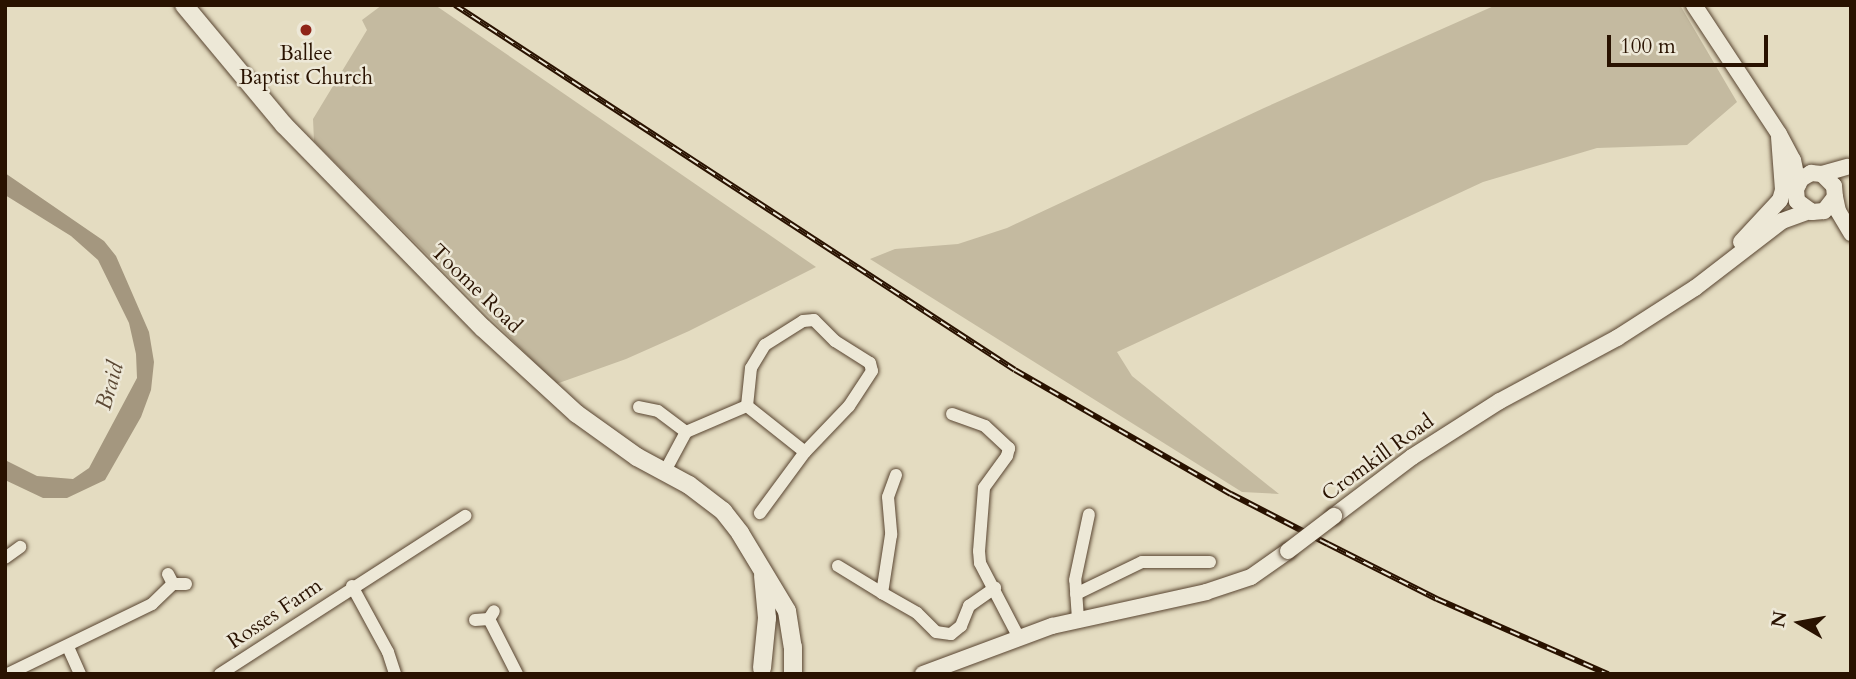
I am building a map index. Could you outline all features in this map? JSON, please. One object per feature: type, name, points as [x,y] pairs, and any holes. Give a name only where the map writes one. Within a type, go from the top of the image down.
[{"type":"main road","name":"Toome Road","points":[[184,5],[284,125],[482,328],[559,399],[637,457],[689,485],[723,511],[740,533],[787,611],[793,648],[793,673]]},
{"type":"main road","name":"Toome Road","points":[[760,671],[767,618],[763,573]]},
{"type":"main road","points":[[760,671],[779,663],[793,673]]},
{"type":"street","points":[[1694,5],[1779,134],[1793,160],[1801,206],[1848,230]]},
{"type":"street","points":[[1707,279],[1713,267],[1780,200],[1783,190],[1779,134]]},
{"type":"street","points":[[1793,160],[1826,182],[1848,230]]},
{"type":"street","points":[[1826,182],[1849,165]]},
{"type":"street","points":[[1797,189],[1806,175],[1826,182]]},
{"type":"street","points":[[1815,211],[1829,207],[1826,182]]},
{"type":"street","name":"Cromkill Road","points":[[1782,220],[1797,189]]},
{"type":"street","name":"Cromkill Road","points":[[923,674],[1018,636],[1078,619],[1206,592],[1251,577],[1412,457],[1500,401],[1596,350],[1707,279],[1782,220],[1815,211]]},
{"type":"street","points":[[747,406],[754,358],[765,345],[807,319],[818,322],[833,340],[867,360],[872,369],[869,379],[842,414],[805,452],[760,513]]},
{"type":"street","points":[[664,473],[686,432],[747,406]]},
{"type":"street","points":[[747,406],[805,452]]},
{"type":"street","points":[[639,407],[658,411],[686,432]]},
{"type":"street","points":[[953,414],[985,426],[1009,448],[1007,456],[984,488],[980,563],[1018,636]]},
{"type":"street","points":[[882,593],[891,535],[888,496],[896,475]]},
{"type":"street","points":[[1078,619],[1075,580],[1089,514]]},
{"type":"street","name":"Rosses Farm","points":[[220,674],[352,586],[465,516]]},
{"type":"street","points":[[5,540],[13,553]]},
{"type":"street","points":[[1076,594],[1142,562],[1210,562]]},
{"type":"street","points":[[838,566],[917,613],[936,632],[951,634],[961,626],[969,606],[995,588]]},
{"type":"street","points":[[8,674],[152,604],[176,580]]},
{"type":"street","name":"Rosses Farm","points":[[352,586],[388,652],[395,674]]},
{"type":"street","points":[[475,620],[491,615],[517,674]]},
{"type":"street","points":[[68,647],[80,674]]},
{"type":"street","name":"Cromkill Road","points":[[943,674],[966,657]]},
{"type":"shaded area","points":[[382,5],[435,5],[816,267],[689,331],[626,359],[556,384],[314,141],[313,119],[367,30],[362,20]]},
{"type":"shaded area","points":[[1496,5],[1680,5],[1737,102],[1687,145],[1597,148],[1483,182],[1117,352],[1132,376],[1279,494],[1242,492],[870,259],[895,249],[958,244],[1007,228],[1264,108]]},
{"type":"shaded area","points":[[5,173],[104,241],[116,256],[149,332],[154,362],[151,390],[141,417],[105,480],[67,498],[43,498],[5,480],[5,460],[37,476],[73,479],[89,468],[137,378],[136,354],[129,323],[98,260],[71,236],[5,195]]},
{"type":"railway","points":[[455,5],[1015,370],[1231,494],[1328,544],[1437,599],[1608,674]]},
{"type":"place","name":"Ballee Baptist Church","points":[[306,30]]},
{"type":"water label","name":"Braid","points":[[110,386]]}]
